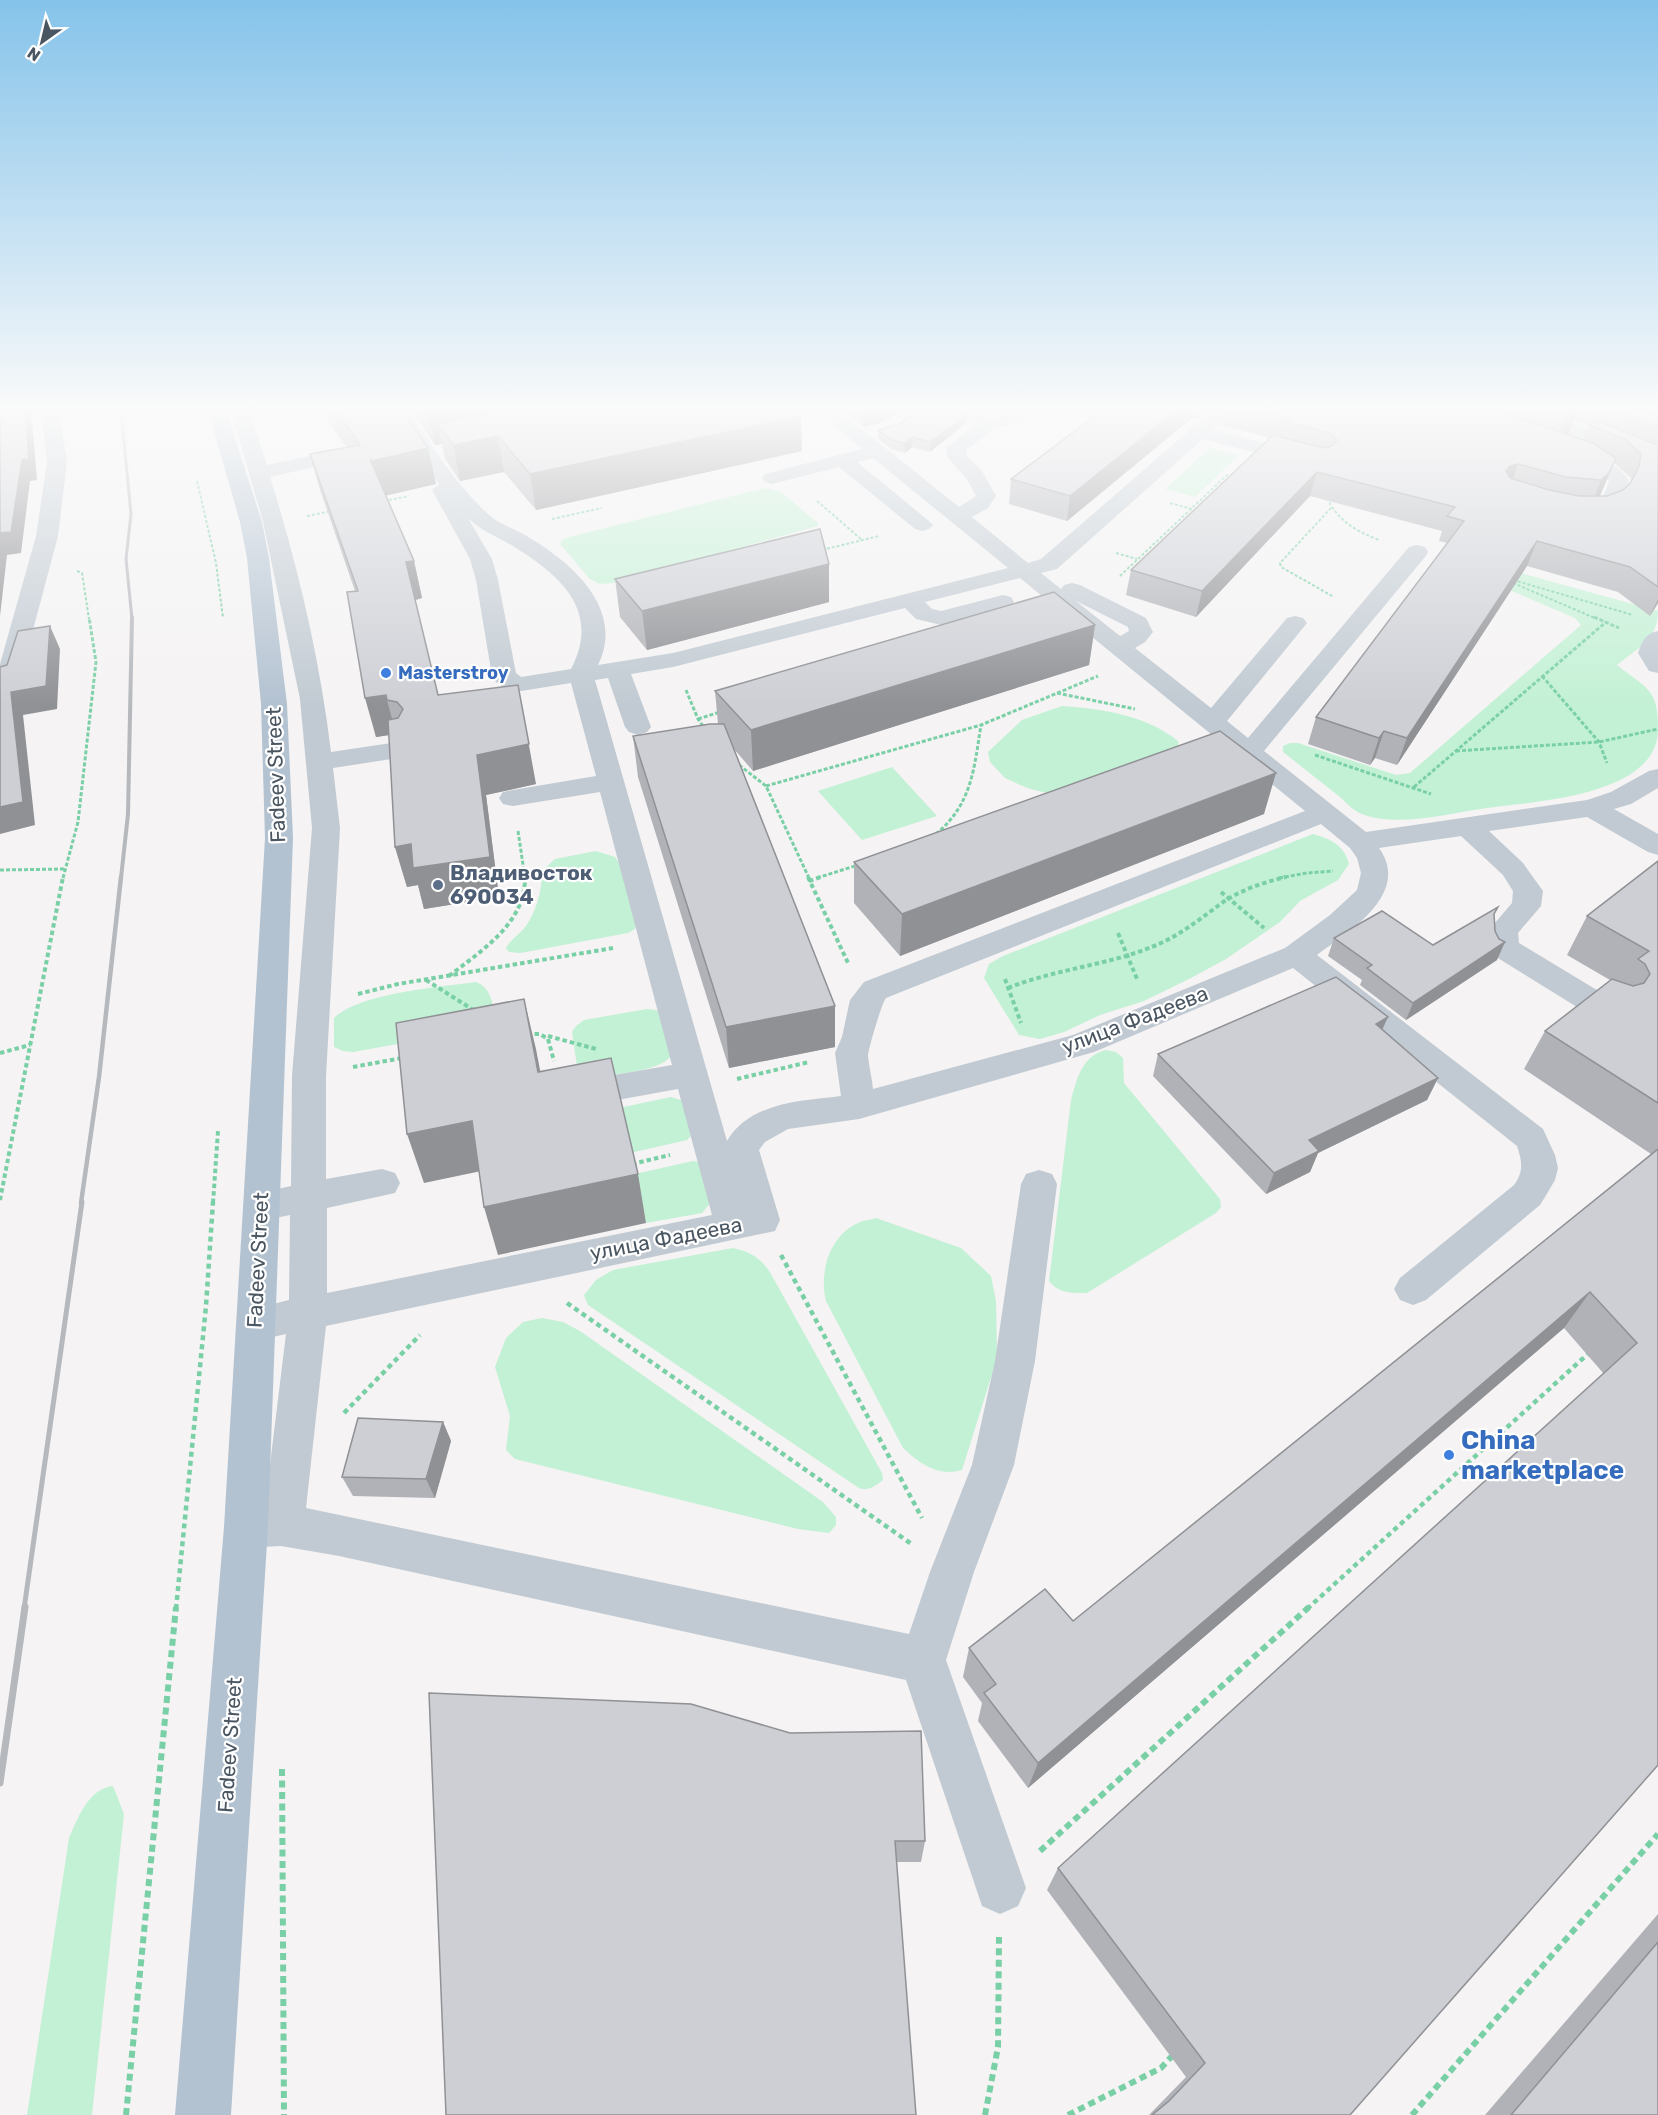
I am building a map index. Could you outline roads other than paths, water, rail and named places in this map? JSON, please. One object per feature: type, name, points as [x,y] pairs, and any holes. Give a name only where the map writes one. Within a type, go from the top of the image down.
[{"type":"main road","name":"Fadeev Street","points":[[203,2115],[264,1526],[255,1324],[279,838],[274,704],[258,558],[247,509]]},
{"type":"street","points":[[8,682],[47,536],[51,509]]},
{"type":"street","points":[[270,509],[312,699],[326,828],[309,1076],[308,1313],[288,1489],[264,1526],[339,1534],[923,1660]]},
{"type":"street","points":[[453,509],[481,559],[487,580],[502,671],[506,680],[521,684],[673,660],[1027,571],[1049,564],[1113,509]]},
{"type":"street","points":[[473,509],[483,520],[502,534],[520,542],[563,574],[591,607],[595,623],[594,646],[581,674],[694,1081],[748,1223]]},
{"type":"street","points":[[902,509],[922,525]]},
{"type":"street","points":[[951,509],[1213,722],[1257,745],[1325,813],[1360,842],[1591,808],[1621,798],[1658,777]]},
{"type":"street","points":[[959,516],[972,509]]},
{"type":"street","points":[[1565,509],[1594,513],[1604,509]]},
{"type":"street","points":[[1257,745],[1417,552]]},
{"type":"street","points":[[1072,590],[1138,622],[1141,632],[1128,654]]},
{"type":"street","points":[[910,600],[931,618],[941,618],[1003,602]]},
{"type":"street","points":[[1213,722],[1295,623]]},
{"type":"street","points":[[1655,640],[1650,652],[1658,666]]},
{"type":"street","points":[[617,668],[638,727]]},
{"type":"street","points":[[319,762],[399,750]]},
{"type":"street","points":[[513,798],[611,782]]},
{"type":"street","points":[[1591,808],[1658,846]]},
{"type":"street","points":[[859,1106],[851,1053],[858,1037],[866,1000],[875,990],[1325,813]]},
{"type":"street","points":[[1467,826],[1512,870],[1528,891],[1526,906],[1503,931],[1504,948],[1609,1012]]},
{"type":"street","name":"улица Фадеева","points":[[255,1324],[748,1223],[741,1147],[753,1133],[781,1117],[859,1106],[1082,1044],[1296,955],[1341,922],[1363,902],[1371,891],[1375,873],[1371,857],[1360,842]]},
{"type":"street","points":[[1296,955],[1531,1138],[1539,1158],[1539,1179],[1527,1195],[1413,1289]]},
{"type":"street","points":[[567,1096],[694,1081]]},
{"type":"street","points":[[261,1206],[382,1183]]},
{"type":"street","points":[[1000,1888],[923,1660],[952,1572],[993,1465],[1016,1361],[1039,1184]]},
{"type":"railway","points":[[130,509],[126,559],[132,619]]},
{"type":"railway","points":[[121,878],[128,814],[132,619]]},
{"type":"railway","points":[[81,1203],[99,1077],[121,877]]},
{"type":"railway","points":[[24,1609],[82,1202]]},
{"type":"railway","points":[[0,1783],[25,1607]]},
{"type":"place","name":"Masterstroy","points":[[386,673]]},
{"type":"place","name":"Владивосток 690034","points":[[438,885]]},
{"type":"place","name":"China marketplace","points":[[1449,1455]]}]
